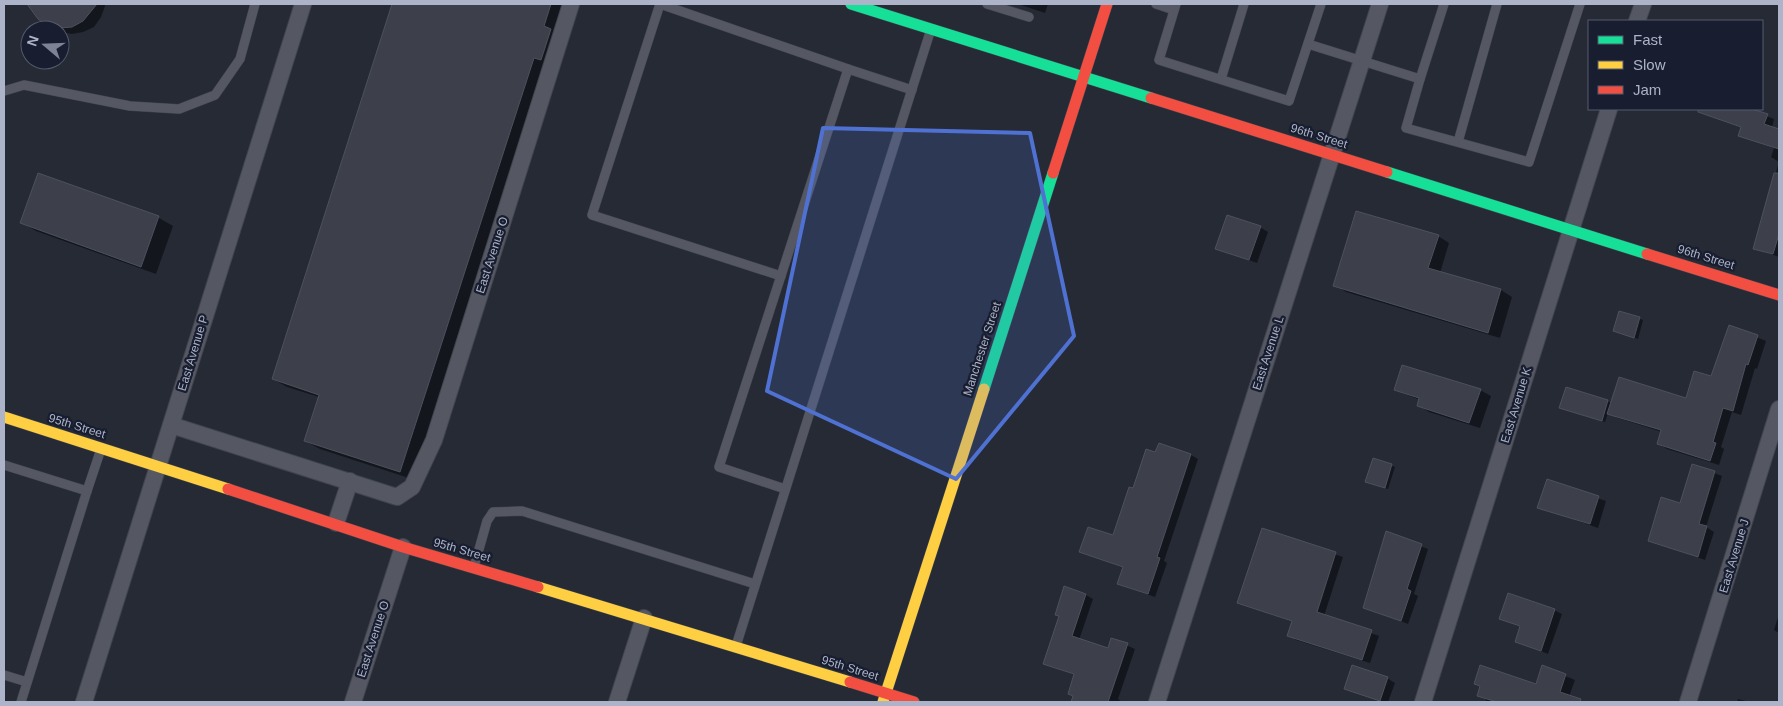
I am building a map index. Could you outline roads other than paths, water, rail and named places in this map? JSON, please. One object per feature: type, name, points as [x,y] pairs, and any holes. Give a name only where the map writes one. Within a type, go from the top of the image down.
[{"type":"street","name":"East Avenue P","points":[[84,702],[303,4]]},
{"type":"street","name":"East Avenue O","points":[[350,481],[397,497],[412,487],[434,440],[571,4]]},
{"type":"street","name":"96th Street","points":[[852,4],[1779,294]]},
{"type":"street","name":"Manchester Street","points":[[884,698],[1107,4]]},
{"type":"street","name":"East Avenue L","points":[[1158,702],[1380,4]]},
{"type":"street","points":[[1637,20],[1643,4]]},
{"type":"street","name":"East Avenue K","points":[[1423,702],[1609,110]]},
{"type":"street","name":"East Avenue J","points":[[1688,702],[1779,409]]},
{"type":"street","name":"95th Street","points":[[4,418],[158,465],[403,547],[736,646],[884,698],[914,702]]},
{"type":"street","points":[[171,425],[350,481],[336,523]]},
{"type":"street","name":"East Avenue O","points":[[353,702],[403,547]]},
{"type":"street","points":[[617,702],[644,618]]},
{"type":"lane","points":[[4,90],[24,86],[130,106],[179,109],[215,95],[240,59],[255,4]]},
{"type":"lane","points":[[781,276],[592,215],[660,4],[912,90]]},
{"type":"lane","points":[[987,4],[1029,16]]},
{"type":"lane","points":[[1156,4],[1175,7],[1159,60],[1290,101],[1321,4]]},
{"type":"lane","points":[[1221,79],[1244,4]]},
{"type":"lane","points":[[1444,4],[1406,128],[1529,162],[1580,4]]},
{"type":"lane","points":[[1458,142],[1497,4]]},
{"type":"lane","points":[[736,646],[931,29]]},
{"type":"lane","points":[[1308,44],[1420,79]]},
{"type":"lane","points":[[786,489],[719,467],[848,69]]},
{"type":"lane","points":[[21,702],[101,448]]},
{"type":"lane","points":[[4,465],[87,491]]},
{"type":"lane","points":[[474,568],[487,521],[494,512],[522,511],[755,584]]},
{"type":"lane","points":[[4,675],[27,682]]}]
